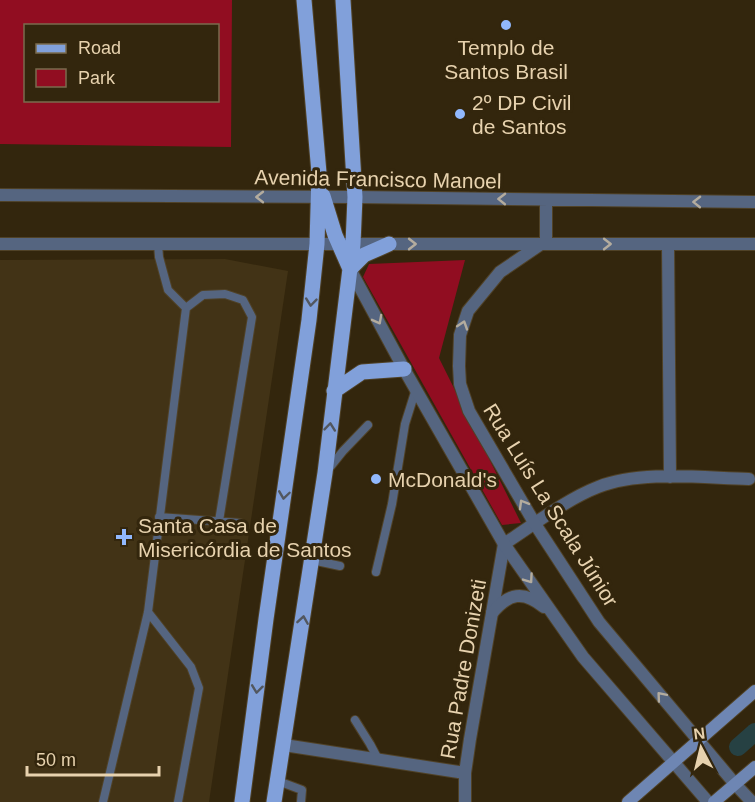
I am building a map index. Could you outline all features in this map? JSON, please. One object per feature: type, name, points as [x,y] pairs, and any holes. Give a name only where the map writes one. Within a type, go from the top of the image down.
[{"type":"main road","points":[[242,802],[309,320],[321,197],[304,0]]},
{"type":"main road","points":[[343,0],[355,197],[346,244]]},
{"type":"main road","points":[[274,802],[325,473],[350,269],[346,244],[321,197]]},
{"type":"main road","points":[[350,269],[364,255],[389,244]]},
{"type":"main road","points":[[334,391],[362,372],[404,369]]},
{"type":"main road","points":[[628,802],[755,691]]},
{"type":"main road","points":[[714,802],[755,767]]},
{"type":"street","name":"Avenida Francisco Manoel","points":[[0,195],[355,197],[546,203],[755,202]]},
{"type":"street","points":[[544,240],[546,203]]},
{"type":"street","points":[[0,244],[389,244],[544,240],[755,244]]},
{"type":"street","name":"Rua Luís La Scala Júnior","points":[[544,240],[500,273],[468,311],[460,335],[459,366],[460,384],[469,411],[535,524],[599,622],[752,802]]},
{"type":"street","points":[[668,244],[670,477]]},
{"type":"street","points":[[350,269],[504,544],[583,657],[708,802]]},
{"type":"street","points":[[504,544],[599,486],[622,480],[670,477],[749,479]]},
{"type":"street","name":"Rua Padre Donizeti","points":[[465,802],[465,773],[504,544]]},
{"type":"street","points":[[492,613],[507,598],[520,596],[538,602],[552,613]]},
{"type":"street","points":[[284,745],[465,773]]},
{"type":"lane","points":[[158,244],[168,290],[186,308]]},
{"type":"lane","points":[[104,802],[148,612],[186,308],[203,295],[225,294],[243,300],[252,317],[219,521]]},
{"type":"lane","points":[[376,572],[392,504],[405,424],[416,389]]},
{"type":"lane","points":[[325,473],[368,425]]},
{"type":"lane","points":[[159,517],[240,524]]},
{"type":"lane","points":[[312,560],[340,566]]},
{"type":"lane","points":[[148,612],[192,667],[199,688],[178,802]]},
{"type":"lane","points":[[355,720],[378,759]]},
{"type":"lane","points":[[278,781],[302,790],[301,802]]},
{"type":"shaded area","name":"Santa Casa de Misericórdia de Santos","points":[[225,259],[288,271],[209,802],[0,802],[0,260]]},
{"type":"green space","points":[[0,0],[232,0],[231,147],[0,144]]},
{"type":"green space","points":[[465,260],[439,358],[521,523],[502,525],[363,277],[369,264]]},
{"type":"waterway","points":[[738,747],[755,732]]},
{"type":"place","name":"Templo de Santos Brasil","points":[[506,25]]},
{"type":"place","name":"2º DP Civil de Santos","points":[[460,114]]},
{"type":"place","name":"McDonald's","points":[[376,479]]},
{"type":"place","name":"Santa Casa de Misericórdia de Santos","points":[[124,537]]}]
